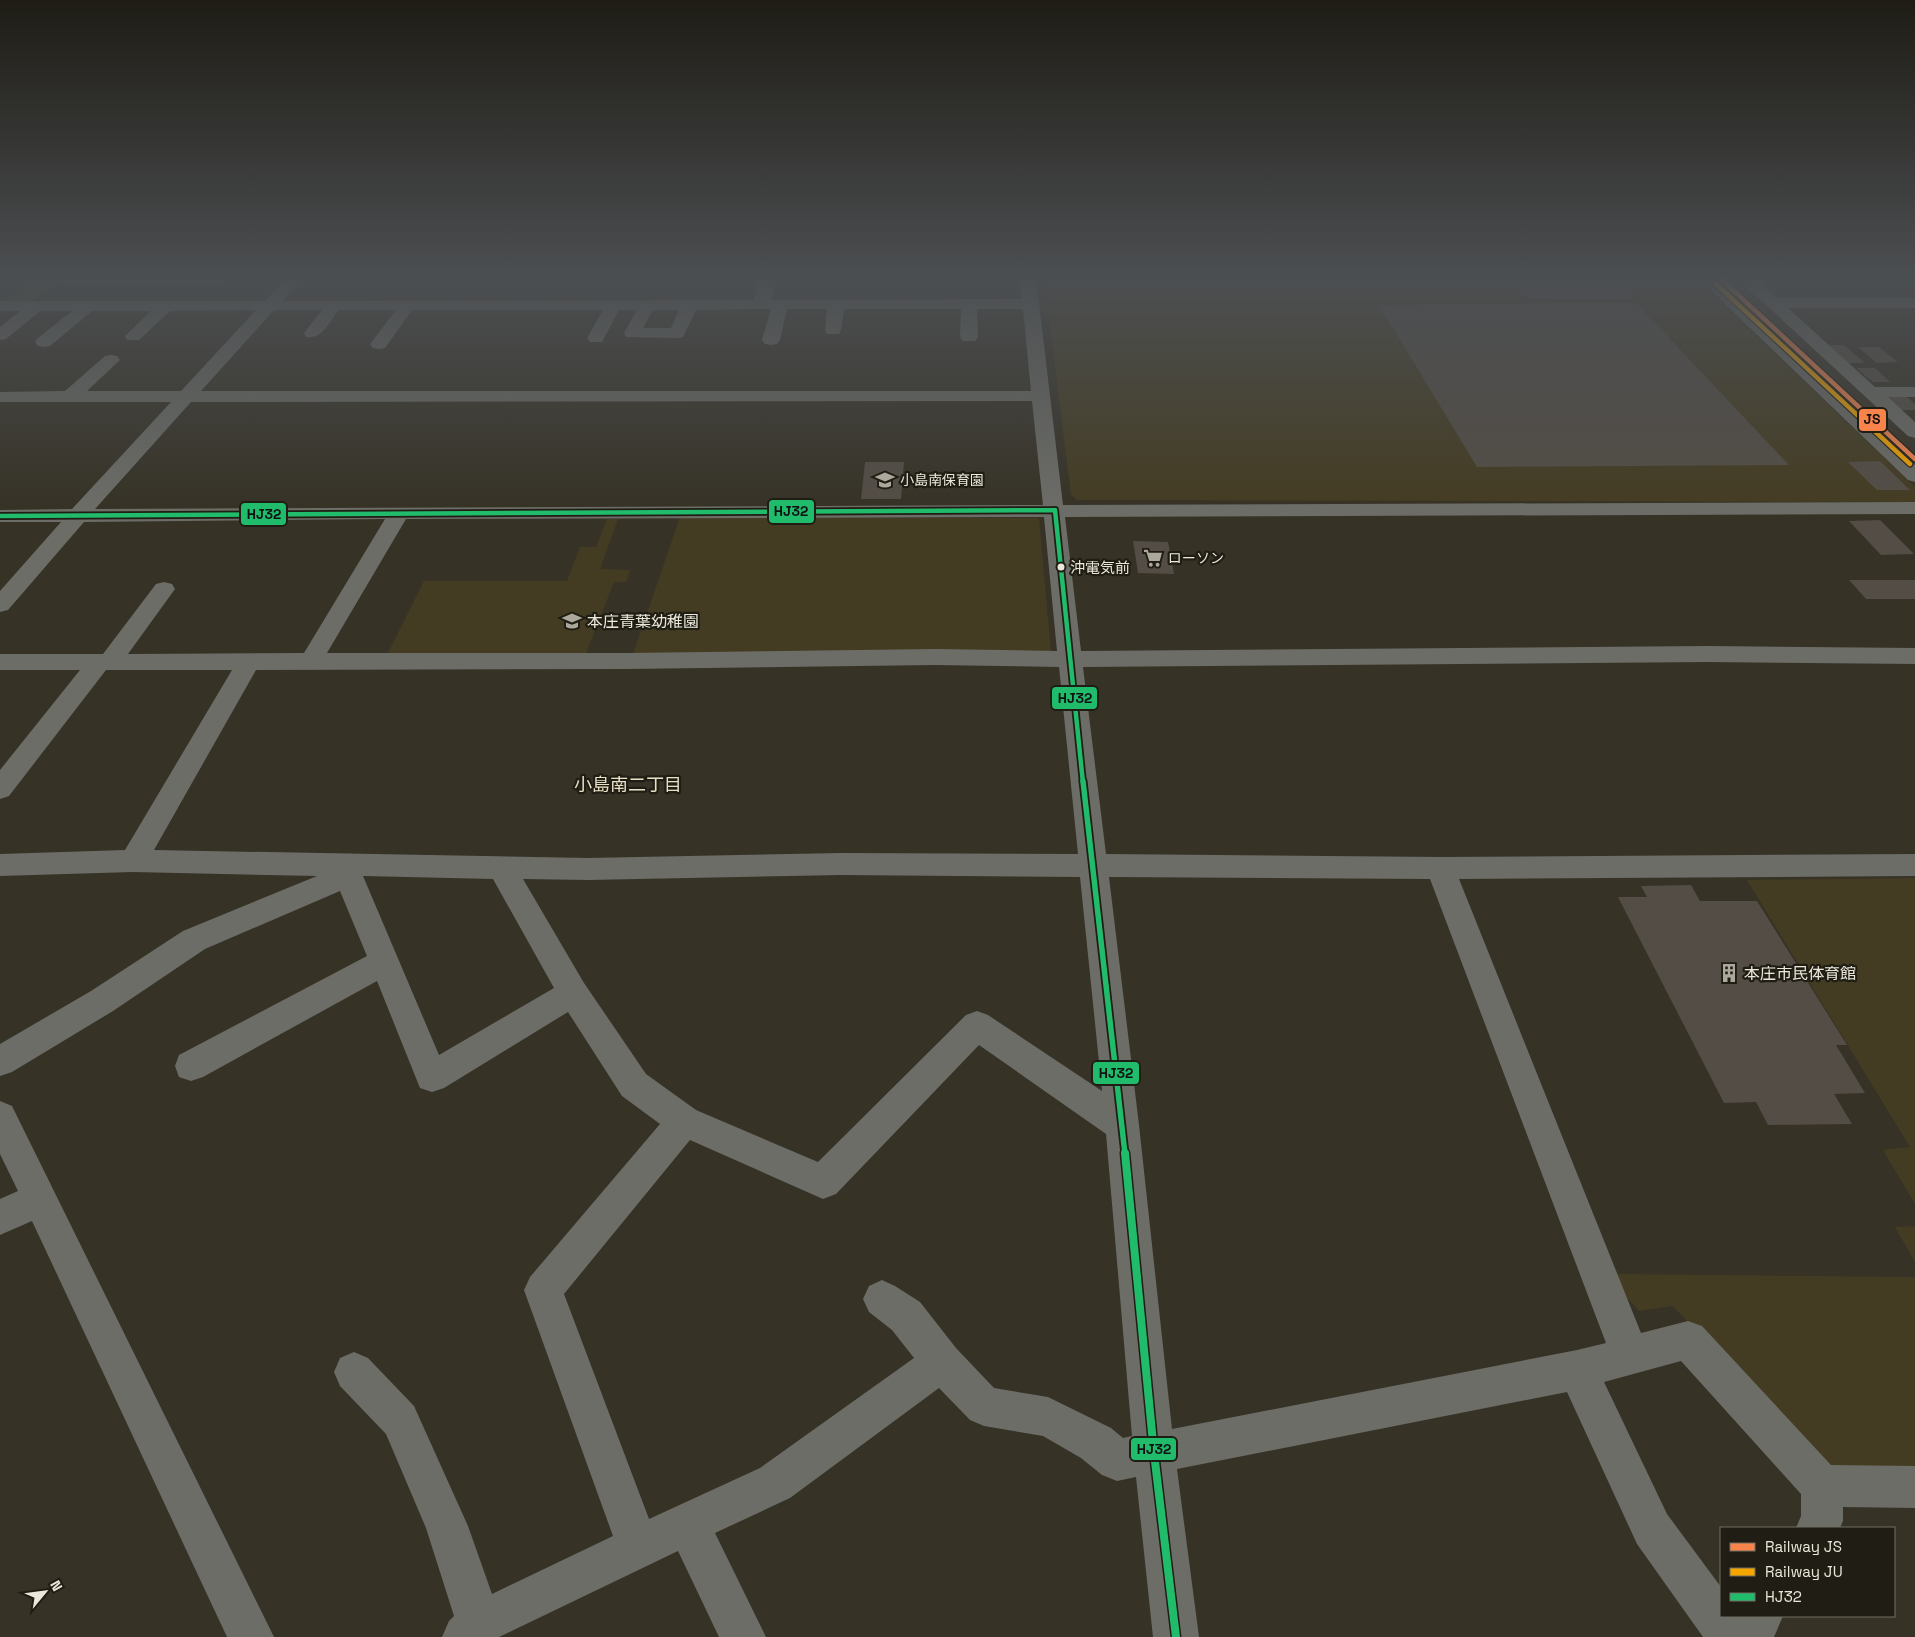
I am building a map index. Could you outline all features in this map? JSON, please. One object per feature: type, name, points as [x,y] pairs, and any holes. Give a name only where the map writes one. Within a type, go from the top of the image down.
[{"type":"street","points":[[0,605],[78,515],[226,354]]},
{"type":"street","points":[[1037,354],[1122,1125],[1154,1453],[1176,1637]]},
{"type":"street","points":[[1787,354],[1915,476]]},
{"type":"street","points":[[1828,354],[1915,432]]},
{"type":"street","points":[[70,397],[111,360]]},
{"type":"street","points":[[1869,392],[1915,392]]},
{"type":"street","points":[[0,397],[1042,396]]},
{"type":"street","points":[[0,516],[1055,510],[1915,508]]},
{"type":"street","points":[[311,661],[399,513]]},
{"type":"street","points":[[0,789],[164,588]]},
{"type":"street","points":[[0,662],[248,663],[935,657],[1071,659],[1708,654],[1915,656]]},
{"type":"street","points":[[133,861],[248,663]]},
{"type":"street","points":[[0,865],[133,861],[346,870],[588,869],[841,864],[1440,868],[1915,865]]},
{"type":"street","points":[[502,868],[573,993],[634,1084],[684,1121],[824,1182],[977,1025],[1122,1125]]},
{"type":"street","points":[[1440,868],[1630,1354]]},
{"type":"street","points":[[346,870],[432,1077],[573,993]]},
{"type":"street","points":[[0,1062],[102,1001],[194,940],[346,870]]},
{"type":"street","points":[[191,1066],[384,962]]},
{"type":"street","points":[[0,1117],[251,1637]]},
{"type":"street","points":[[638,1547],[542,1290],[684,1121]]},
{"type":"street","points":[[0,1217],[39,1200]]},
{"type":"street","points":[[882,1299],[906,1316],[942,1362],[984,1406],[1048,1417],[1096,1443],[1117,1460],[1577,1370],[1630,1354],[1688,1340],[1822,1486],[1822,1521],[1818,1527]]},
{"type":"street","points":[[354,1372],[400,1420],[447,1526],[472,1630],[638,1547],[775,1483],[942,1362]]},
{"type":"street","points":[[1577,1370],[1652,1529],[1730,1637]]},
{"type":"street","points":[[1822,1486],[1915,1487]]},
{"type":"street","points":[[688,1524],[744,1637]]},
{"type":"street","points":[[1747,1637],[1760,1617]]},
{"type":"shaded area","points":[[1054,354],[1775,354],[1915,487],[1915,502],[1077,500],[1071,495]]},
{"type":"shaded area","points":[[680,517],[1039,518],[1051,652],[633,654]]},
{"type":"shaded area","points":[[607,519],[618,519],[600,569],[630,570],[626,582],[614,582],[585,656],[387,655],[424,581],[567,581],[580,547],[596,547]]},
{"type":"shaded area","points":[[1915,878],[1915,1204],[1883,1150],[1910,1147],[1747,880]]},
{"type":"shaded area","points":[[1915,1226],[1915,1262],[1895,1227]]},
{"type":"shaded area","points":[[1611,1274],[1915,1277],[1915,1471],[1832,1470],[1731,1363],[1672,1306],[1639,1311],[1618,1288]]},
{"type":"building","points":[[1409,354],[1685,354],[1789,465],[1477,467]]},
{"type":"building","points":[[1834,354],[1855,354],[1865,363],[1844,363]]},
{"type":"building","points":[[1867,354],[1888,354],[1898,362],[1877,363]]},
{"type":"building","points":[[1856,368],[1875,368],[1890,382],[1873,382]]},
{"type":"building","points":[[1886,397],[1907,397],[1915,404],[1915,410],[1901,410]]},
{"type":"building","points":[[1880,461],[1910,490],[1877,490],[1848,462]]},
{"type":"building","points":[[865,462],[904,462],[901,499],[861,499]]},
{"type":"building","points":[[1880,520],[1914,554],[1881,555],[1849,521]]},
{"type":"building","name":"ローソン","points":[[1133,541],[1168,542],[1174,574],[1138,573]]},
{"type":"building","points":[[1849,580],[1915,580],[1915,599],[1866,599]]},
{"type":"building","name":"本庄市民体育館","points":[[1691,885],[1700,901],[1757,901],[1847,1045],[1836,1045],[1865,1093],[1834,1094],[1852,1124],[1768,1125],[1756,1102],[1724,1103],[1618,897],[1647,897],[1641,886]]},
{"type":"rail line","name":"JU","points":[[1792,354],[1910,464]]},
{"type":"rail line","name":"JS","points":[[1802,354],[1915,459]]},
{"type":"transit line","name":"HJ32","points":[[1055,510],[1092,865],[1122,1125],[1154,1453],[1176,1637]]},
{"type":"transit line","name":"HJ32","points":[[0,516],[1055,510]]},
{"type":"place","name":"小島南保育園","points":[[885,480]]},
{"type":"place","name":"ローソン","points":[[1153,558]]},
{"type":"place","name":"沖電気前","points":[[1061,567]]},
{"type":"place","name":"本庄青葉幼稚園","points":[[572,621]]},
{"type":"place","name":"本庄市民体育館","points":[[1729,973]]},
{"type":"district","name":"小島南二丁目","points":[[628,785]]}]
